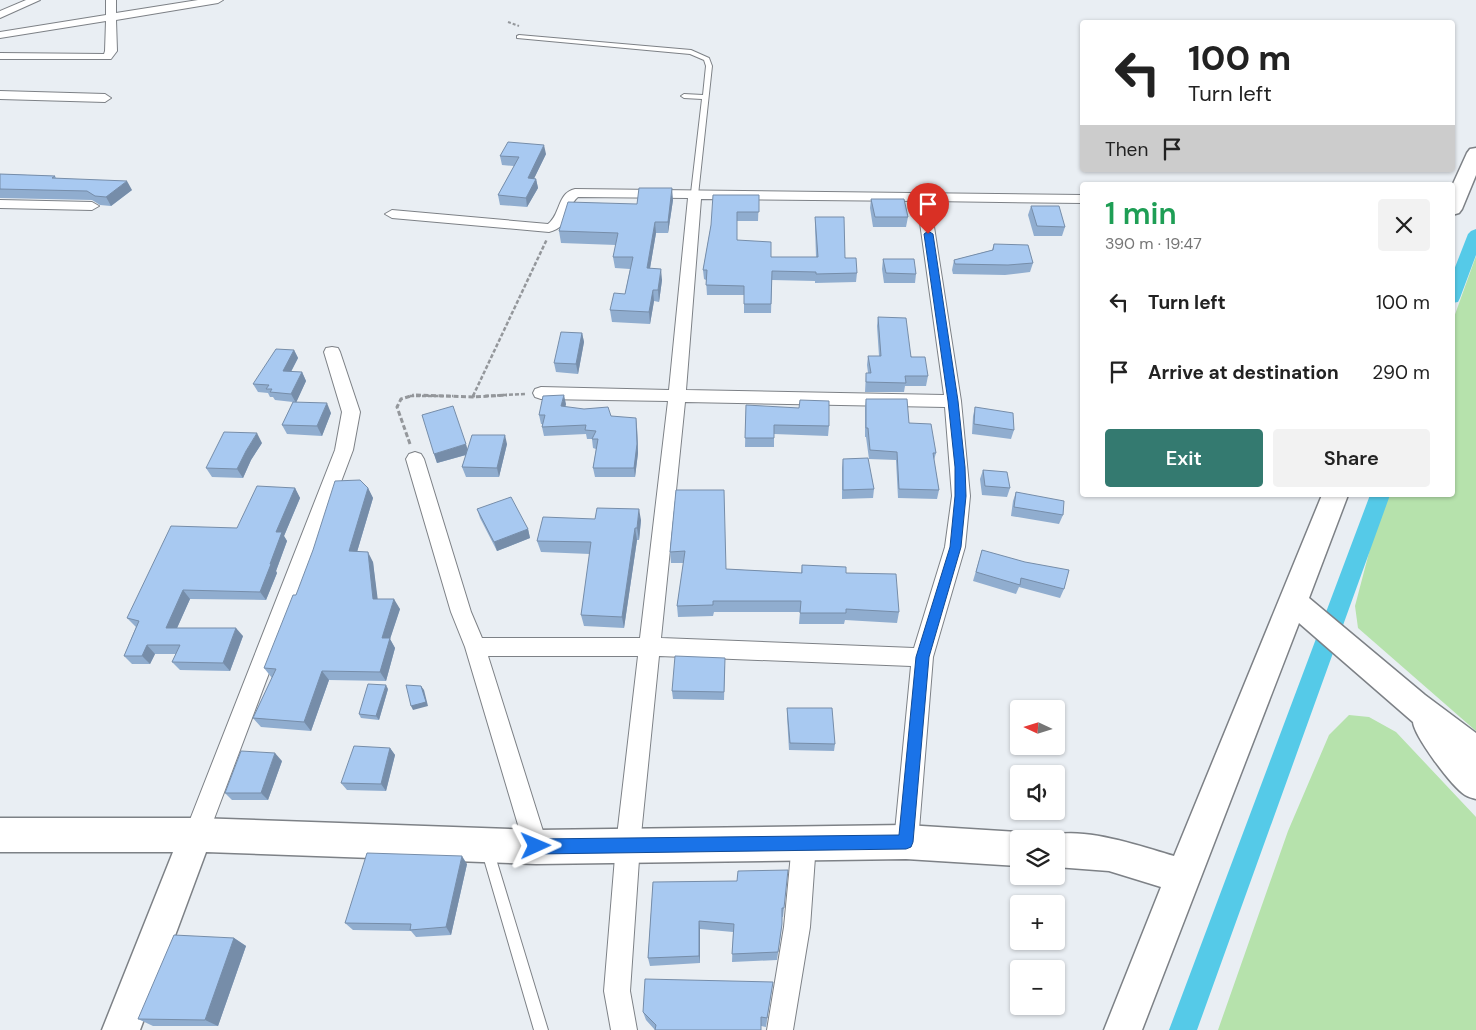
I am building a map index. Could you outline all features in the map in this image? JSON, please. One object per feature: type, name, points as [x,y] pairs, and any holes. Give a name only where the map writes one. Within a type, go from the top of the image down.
[{"type":"street","points":[[0,15],[35,0]]},
{"type":"street","points":[[0,56],[105,58],[111,52],[111,0]]},
{"type":"street","points":[[0,35],[218,0]]},
{"type":"street","points":[[0,95],[105,98]]},
{"type":"street","points":[[1455,202],[1476,153]]},
{"type":"street","points":[[392,214],[552,228],[558,224],[570,196],[575,193],[1080,199]]},
{"type":"street","points":[[624,1030],[617,991],[628,845],[677,396],[695,193]]},
{"type":"street","points":[[906,842],[922,657],[956,547],[960,487],[953,401],[923,197]]},
{"type":"street","points":[[0,204],[92,206]]},
{"type":"street","points":[[121,1030],[344,450],[351,412],[332,352]]},
{"type":"street","points":[[542,393],[953,401]]},
{"type":"street","points":[[415,459],[461,612],[475,648],[536,846]]},
{"type":"street","points":[[1123,1030],[1182,876],[1304,610],[1334,497]]},
{"type":"street","points":[[1304,610],[1414,706],[1476,752]]},
{"type":"street","points":[[475,648],[650,647],[922,657]]},
{"type":"street","points":[[1414,706],[1455,763],[1476,784]]},
{"type":"street","points":[[0,835],[196,835],[536,846],[906,842],[1010,848]]},
{"type":"street","points":[[780,1030],[797,927],[804,843]]},
{"type":"street","points":[[1065,851],[1109,854],[1182,876]]},
{"type":"lane","points":[[519,37],[667,49],[701,55],[707,59],[709,66],[695,193]]},
{"type":"lane","points":[[684,96],[705,96]]},
{"type":"lane","points":[[485,844],[541,1030]]},
{"type":"path","points":[[473,397],[552,228]]},
{"type":"path","points":[[415,459],[396,407],[401,398],[414,395],[473,397],[542,393]]},
{"type":"green space","points":[[1476,256],[1476,731],[1358,628],[1355,606],[1371,545],[1388,497],[1455,497],[1455,314]]},
{"type":"green space","points":[[1349,715],[1369,717],[1396,732],[1476,817],[1476,1030],[1218,1030],[1288,831],[1329,735]]},
{"type":"building","points":[[508,142],[544,145],[528,178],[536,179],[526,198],[498,195],[519,157],[500,156]]},
{"type":"building","points":[[0,174],[127,181],[106,197],[95,196],[87,191],[0,189]]},
{"type":"building","points":[[639,188],[672,188],[668,222],[655,222],[647,268],[661,269],[658,290],[653,290],[649,312],[610,310],[614,293],[625,294],[633,257],[613,257],[618,233],[559,231],[568,202],[637,204]]},
{"type":"building","points":[[713,195],[759,195],[759,212],[737,212],[737,240],[771,242],[771,257],[818,257],[815,217],[844,217],[845,258],[856,258],[857,273],[816,274],[816,272],[772,271],[771,304],[744,304],[744,286],[706,285],[707,270],[703,270],[711,225]]},
{"type":"building","points":[[871,199],[904,199],[908,217],[875,217]]},
{"type":"building","points":[[1031,206],[1059,206],[1065,227],[1037,226]]},
{"type":"building","points":[[994,244],[1028,245],[1033,263],[1008,265],[955,264],[954,260],[993,250]]},
{"type":"building","points":[[883,259],[914,259],[916,274],[886,273]]},
{"type":"building","points":[[878,317],[906,318],[911,357],[925,357],[928,376],[905,376],[906,383],[866,382],[866,373],[871,373],[868,356],[881,356]]},
{"type":"building","points":[[561,332],[582,333],[576,364],[554,363]]},
{"type":"building","points":[[276,349],[294,350],[283,371],[302,372],[291,394],[270,392],[272,389],[266,389],[269,385],[253,384]]},
{"type":"building","points":[[564,395],[561,406],[584,409],[608,407],[611,416],[636,418],[637,444],[634,468],[593,468],[598,439],[592,439],[596,431],[585,430],[586,425],[542,427],[545,415],[539,415],[543,396]]},
{"type":"building","points":[[866,399],[907,399],[909,423],[931,424],[936,453],[933,453],[939,490],[899,489],[897,452],[870,450],[868,428],[866,428]]},
{"type":"building","points":[[800,400],[829,401],[829,426],[774,425],[774,438],[745,438],[746,405],[799,408]]},
{"type":"building","points":[[293,402],[327,403],[317,426],[282,425]]},
{"type":"building","points":[[453,406],[466,444],[434,454],[422,415]]},
{"type":"building","points":[[975,407],[1013,413],[1014,430],[974,424]]},
{"type":"building","points":[[224,432],[257,433],[237,469],[206,468]]},
{"type":"building","points":[[472,435],[505,435],[497,468],[462,467]]},
{"type":"building","points":[[868,458],[874,489],[843,490],[843,459]]},
{"type":"building","points":[[983,470],[1007,472],[1010,488],[985,486]]},
{"type":"building","points":[[360,480],[368,488],[349,551],[368,552],[373,599],[394,599],[382,638],[390,638],[380,672],[322,671],[304,722],[253,718],[276,669],[264,668],[293,595],[296,595],[313,550],[335,481]]},
{"type":"building","points":[[257,486],[295,488],[276,532],[282,532],[260,592],[183,590],[166,628],[236,628],[223,663],[172,662],[180,645],[147,645],[142,656],[124,656],[139,621],[127,618],[171,526],[237,528]]},
{"type":"building","points":[[676,490],[724,490],[726,569],[802,573],[802,565],[846,567],[846,573],[896,574],[899,612],[846,609],[846,613],[800,613],[801,601],[713,601],[713,605],[677,606],[685,551],[670,552]]},
{"type":"building","points":[[1016,492],[1064,501],[1063,515],[1014,507]]},
{"type":"building","points":[[511,497],[528,529],[494,542],[477,509]]},
{"type":"building","points":[[597,508],[639,509],[622,617],[581,615],[591,542],[537,541],[543,517],[595,519]]},
{"type":"building","points":[[982,550],[1025,562],[1069,570],[1064,589],[1021,578],[1020,585],[976,572]]},
{"type":"building","points":[[675,656],[725,658],[724,692],[672,691]]},
{"type":"building","points":[[368,684],[386,685],[376,716],[359,714]]},
{"type":"building","points":[[406,685],[421,686],[426,702],[411,706]]},
{"type":"building","points":[[787,708],[832,708],[835,744],[790,743]]},
{"type":"building","points":[[354,746],[390,748],[381,784],[341,783]]},
{"type":"building","points":[[241,751],[275,753],[261,793],[225,793]]},
{"type":"building","points":[[367,853],[462,856],[446,927],[410,930],[411,924],[345,923]]},
{"type":"building","points":[[788,870],[778,952],[732,954],[734,924],[699,921],[699,956],[648,958],[653,882],[737,881],[738,871]]},
{"type":"building","points":[[174,935],[234,938],[205,1020],[138,1019]]},
{"type":"building","points":[[645,979],[773,982],[767,1018],[761,1017],[761,1030],[655,1030],[656,1025],[643,1012]]},
{"type":"waterway","points":[[1455,290],[1476,234]]},
{"type":"waterway","points":[[1183,1030],[1379,497]]},
{"type":"route","points":[[536,846],[906,842],[922,657],[956,547],[960,496],[960,467],[953,401],[928,234]]}]
